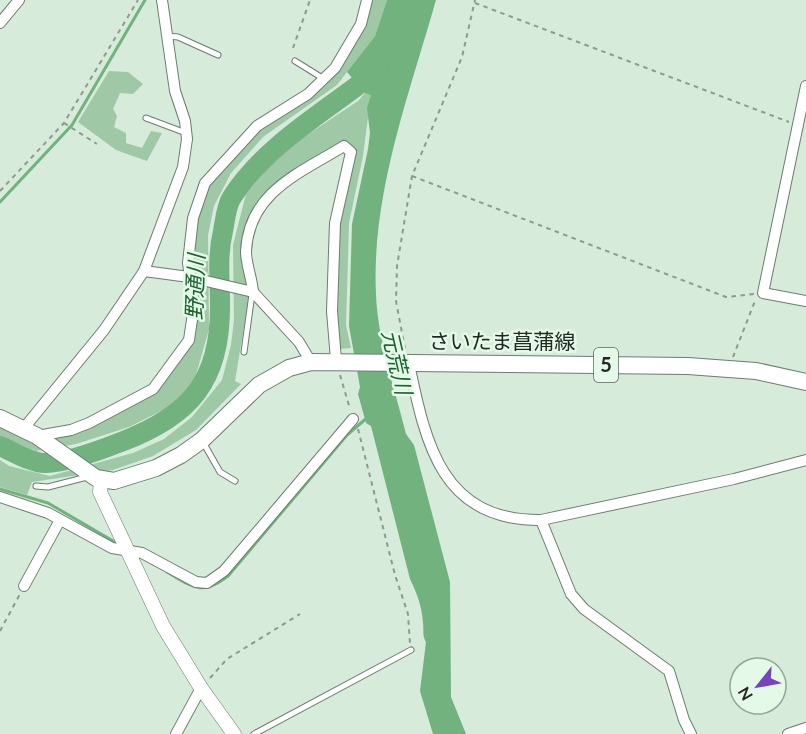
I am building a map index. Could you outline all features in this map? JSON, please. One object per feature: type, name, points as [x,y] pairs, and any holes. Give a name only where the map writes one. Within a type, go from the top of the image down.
[{"type":"main road","name":"さいたま菖蒲線","points":[[94,477],[114,481],[156,468],[202,440],[259,385],[289,368],[311,362],[338,360],[406,364],[728,368],[806,382]]},
{"type":"main road","points":[[0,418],[34,434],[94,477]]},
{"type":"street","points":[[0,23],[19,0]]},
{"type":"street","points":[[34,434],[144,271],[183,167],[185,121],[175,91],[162,0]]},
{"type":"street","points":[[34,434],[71,430],[89,423],[153,389],[161,381],[189,340],[194,306],[190,277],[193,218],[205,183],[256,126],[308,94],[336,68],[361,24],[367,0]]},
{"type":"street","points":[[806,86],[763,293],[806,301]]},
{"type":"street","points":[[251,291],[246,251],[248,236],[258,208],[266,197],[288,180],[344,146],[348,148],[351,152],[335,223],[332,311],[338,360]]},
{"type":"street","points":[[144,271],[190,277],[251,291],[299,342],[311,362]]},
{"type":"street","points":[[406,364],[427,441],[438,465],[456,492],[480,507],[516,520],[541,520],[734,479],[806,460]]},
{"type":"street","points":[[0,497],[60,520],[112,548],[142,553],[196,582],[207,584],[224,571],[353,419]]},
{"type":"street","points":[[94,477],[163,626],[201,688],[234,734]]},
{"type":"street","points":[[24,586],[60,520]]},
{"type":"street","points":[[541,520],[571,594],[584,609],[669,671],[684,720],[691,734]]},
{"type":"street","points":[[176,734],[201,688]]},
{"type":"street","points":[[788,734],[806,728]]},
{"type":"lane","points":[[167,36],[178,37],[218,55]]},
{"type":"lane","points":[[295,61],[324,79]]},
{"type":"lane","points":[[146,118],[186,133]]},
{"type":"lane","points":[[244,352],[251,291]]},
{"type":"lane","points":[[202,440],[220,472],[235,481]]},
{"type":"lane","points":[[36,486],[48,487],[94,477]]},
{"type":"lane","points":[[254,734],[411,650]]},
{"type":"path","points":[[0,191],[64,123],[138,0]]},
{"type":"path","points":[[293,48],[310,0]]},
{"type":"path","points":[[406,364],[396,301],[398,266],[411,176],[462,57],[475,1],[797,126]]},
{"type":"path","points":[[64,123],[97,144]]},
{"type":"path","points":[[411,176],[726,297],[763,293]]},
{"type":"path","points":[[728,368],[757,296],[763,293]]},
{"type":"path","points":[[338,360],[395,575],[408,614],[411,650]]},
{"type":"path","points":[[0,631],[24,586]]},
{"type":"path","points":[[201,688],[227,659],[300,614]]},
{"type":"shaded area","points":[[370,0],[387,0],[375,36],[337,85],[263,137],[231,173],[214,206],[208,235],[209,329],[196,375],[188,392],[173,405],[129,427],[76,444],[36,451],[0,437],[0,423],[38,442],[76,434],[101,423],[158,391],[194,338],[190,272],[197,207],[213,176],[259,129],[337,73]]},
{"type":"shaded area","points":[[387,0],[436,0],[404,109],[386,183],[379,220],[376,295],[377,313],[388,365],[406,434],[414,445],[450,582],[451,697],[466,734],[433,734],[420,691],[426,642],[422,611],[410,579],[371,426],[366,423],[358,394],[360,387],[349,326],[352,224],[368,149],[370,133],[367,108],[371,95],[365,93],[347,72],[375,36]]},
{"type":"shaded area","points":[[109,71],[128,72],[143,84],[133,94],[120,93],[113,109],[117,116],[114,127],[126,133],[126,143],[142,148],[151,131],[162,133],[147,161],[116,150],[78,122]]},
{"type":"shaded area","points":[[365,93],[371,94],[363,156],[349,223],[346,325],[351,348],[338,349],[337,323],[338,247],[348,145],[273,187],[248,221],[249,296],[235,381],[241,384],[196,430],[153,456],[113,470],[32,482],[27,495],[0,487],[0,460],[9,466],[50,476],[133,453],[164,439],[192,417],[222,380],[231,345],[234,320],[233,245],[246,194],[268,168],[295,143],[358,101]]},
{"type":"waterway","points":[[0,202],[72,125],[145,0]]},
{"type":"waterway","name":"野通川","points":[[0,446],[41,463],[63,461],[145,432],[183,407],[197,392],[215,354],[219,331],[220,249],[228,205],[232,197],[263,159],[281,143],[379,69]]},
{"type":"waterway","points":[[167,572],[198,588],[211,586],[228,576],[347,435],[368,417]]},
{"type":"waterway","points":[[0,489],[48,503],[120,545]]},
{"type":"water label","name":"元荒川","points":[[397,362]]}]
